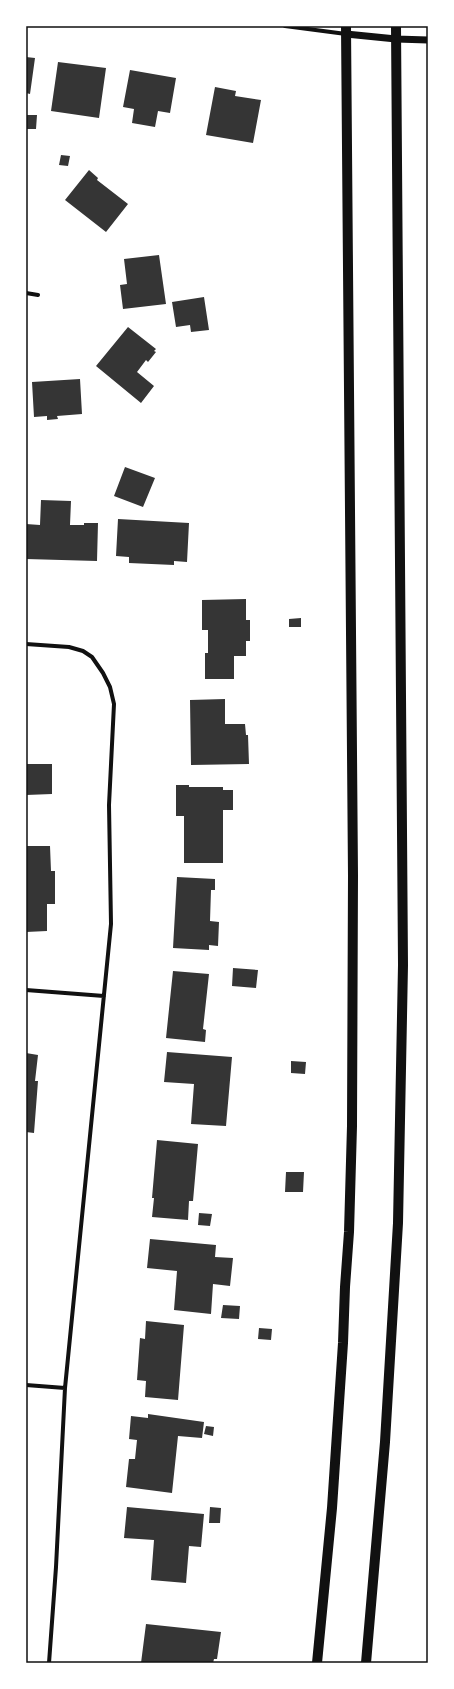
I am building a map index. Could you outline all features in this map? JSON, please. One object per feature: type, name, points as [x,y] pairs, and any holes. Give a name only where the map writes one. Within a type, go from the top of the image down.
[{"type":"main road","points":[[366,1663],[386,1442],[397,1238],[402,973],[396,26]]},
{"type":"main road","points":[[317,1663],[332,1508],[343,1343],[349,1232],[352,1126],[353,875],[346,30]]},
{"type":"street","points":[[285,26],[346,30],[396,39],[428,40]]},
{"type":"street","points":[[26,293],[38,295]]},
{"type":"street","points":[[26,644],[69,646],[83,651],[92,657],[104,673],[110,687],[114,704],[109,805],[111,924],[65,1388],[56,1567],[49,1663]]},
{"type":"street","points":[[26,990],[104,996]]},
{"type":"street","points":[[26,1385],[65,1388]]},
{"type":"building","points":[[26,57],[35,58],[30,94],[26,93]]},
{"type":"building","points":[[58,62],[106,68],[99,118],[51,111]]},
{"type":"building","points":[[130,70],[176,78],[170,113],[158,111],[155,127],[132,123],[134,109],[123,107]]},
{"type":"building","points":[[215,87],[236,91],[235,96],[261,100],[253,143],[206,135]]},
{"type":"building","points":[[26,115],[37,115],[36,129],[26,129]]},
{"type":"building","points":[[61,155],[70,156],[68,166],[59,165]]},
{"type":"building","points":[[89,170],[98,178],[97,180],[128,204],[106,232],[65,200]]},
{"type":"building","points":[[159,255],[166,304],[123,309],[120,285],[127,284],[124,259]]},
{"type":"building","points":[[204,297],[209,330],[191,332],[190,325],[176,327],[172,302]]},
{"type":"building","points":[[128,327],[156,349],[154,351],[156,352],[148,362],[146,360],[137,372],[154,386],[141,403],[96,366]]},
{"type":"building","points":[[80,379],[82,414],[57,416],[58,419],[47,420],[47,416],[34,417],[32,382]]},
{"type":"building","points":[[125,467],[155,478],[143,507],[114,496]]},
{"type":"building","points":[[41,500],[71,501],[70,525],[98,523],[97,561],[26,559],[26,524],[40,525]]},
{"type":"building","points":[[118,519],[189,523],[187,562],[174,561],[174,565],[129,563],[129,557],[116,556]]},
{"type":"building","points":[[246,599],[246,620],[250,620],[250,641],[246,641],[246,656],[234,656],[234,679],[205,679],[205,653],[208,653],[208,630],[202,630],[202,600]]},
{"type":"building","points":[[301,618],[301,627],[289,627],[289,619]]},
{"type":"building","points":[[225,699],[225,724],[245,724],[246,735],[248,735],[249,764],[191,765],[190,700]]},
{"type":"building","points":[[26,764],[52,764],[52,794],[26,795]]},
{"type":"building","points":[[176,785],[189,785],[189,787],[223,787],[223,790],[233,790],[233,810],[223,810],[223,863],[184,863],[184,816],[176,816]]},
{"type":"building","points":[[26,846],[50,846],[51,871],[55,871],[55,904],[47,904],[47,931],[26,932]]},
{"type":"building","points":[[177,877],[215,879],[215,890],[211,890],[210,921],[219,922],[218,946],[209,945],[209,950],[173,948]]},
{"type":"building","points":[[233,968],[258,970],[256,988],[232,986]]},
{"type":"building","points":[[173,971],[209,974],[203,1029],[206,1030],[205,1042],[166,1038]]},
{"type":"building","points":[[167,1052],[232,1057],[226,1126],[191,1124],[194,1084],[164,1082]]},
{"type":"building","points":[[26,1053],[38,1055],[35,1081],[38,1081],[34,1133],[26,1132]]},
{"type":"building","points":[[291,1061],[306,1062],[305,1074],[291,1073]]},
{"type":"building","points":[[157,1140],[198,1144],[193,1201],[189,1201],[188,1220],[152,1217],[154,1198],[152,1198]]},
{"type":"building","points":[[286,1172],[304,1172],[303,1192],[285,1192]]},
{"type":"building","points":[[199,1213],[212,1214],[210,1226],[198,1225]]},
{"type":"building","points":[[150,1239],[216,1245],[215,1257],[233,1258],[230,1286],[213,1284],[211,1314],[174,1310],[177,1271],[147,1268]]},
{"type":"building","points":[[223,1305],[240,1306],[239,1319],[221,1318]]},
{"type":"building","points":[[146,1321],[184,1325],[178,1400],[145,1397],[146,1381],[137,1380],[140,1338],[145,1339]]},
{"type":"building","points":[[259,1328],[272,1329],[271,1340],[258,1339]]},
{"type":"building","points":[[148,1414],[204,1422],[202,1438],[178,1436],[172,1493],[126,1487],[129,1459],[135,1459],[137,1440],[129,1439],[131,1416],[148,1418]]},
{"type":"building","points":[[206,1426],[214,1427],[213,1436],[204,1434]]},
{"type":"building","points":[[127,1507],[204,1514],[201,1547],[189,1546],[186,1583],[151,1580],[154,1540],[124,1538]]},
{"type":"building","points":[[210,1507],[221,1508],[220,1523],[209,1523]]},
{"type":"building","points":[[146,1624],[221,1632],[217,1659],[214,1659],[213,1663],[141,1663]]}]
